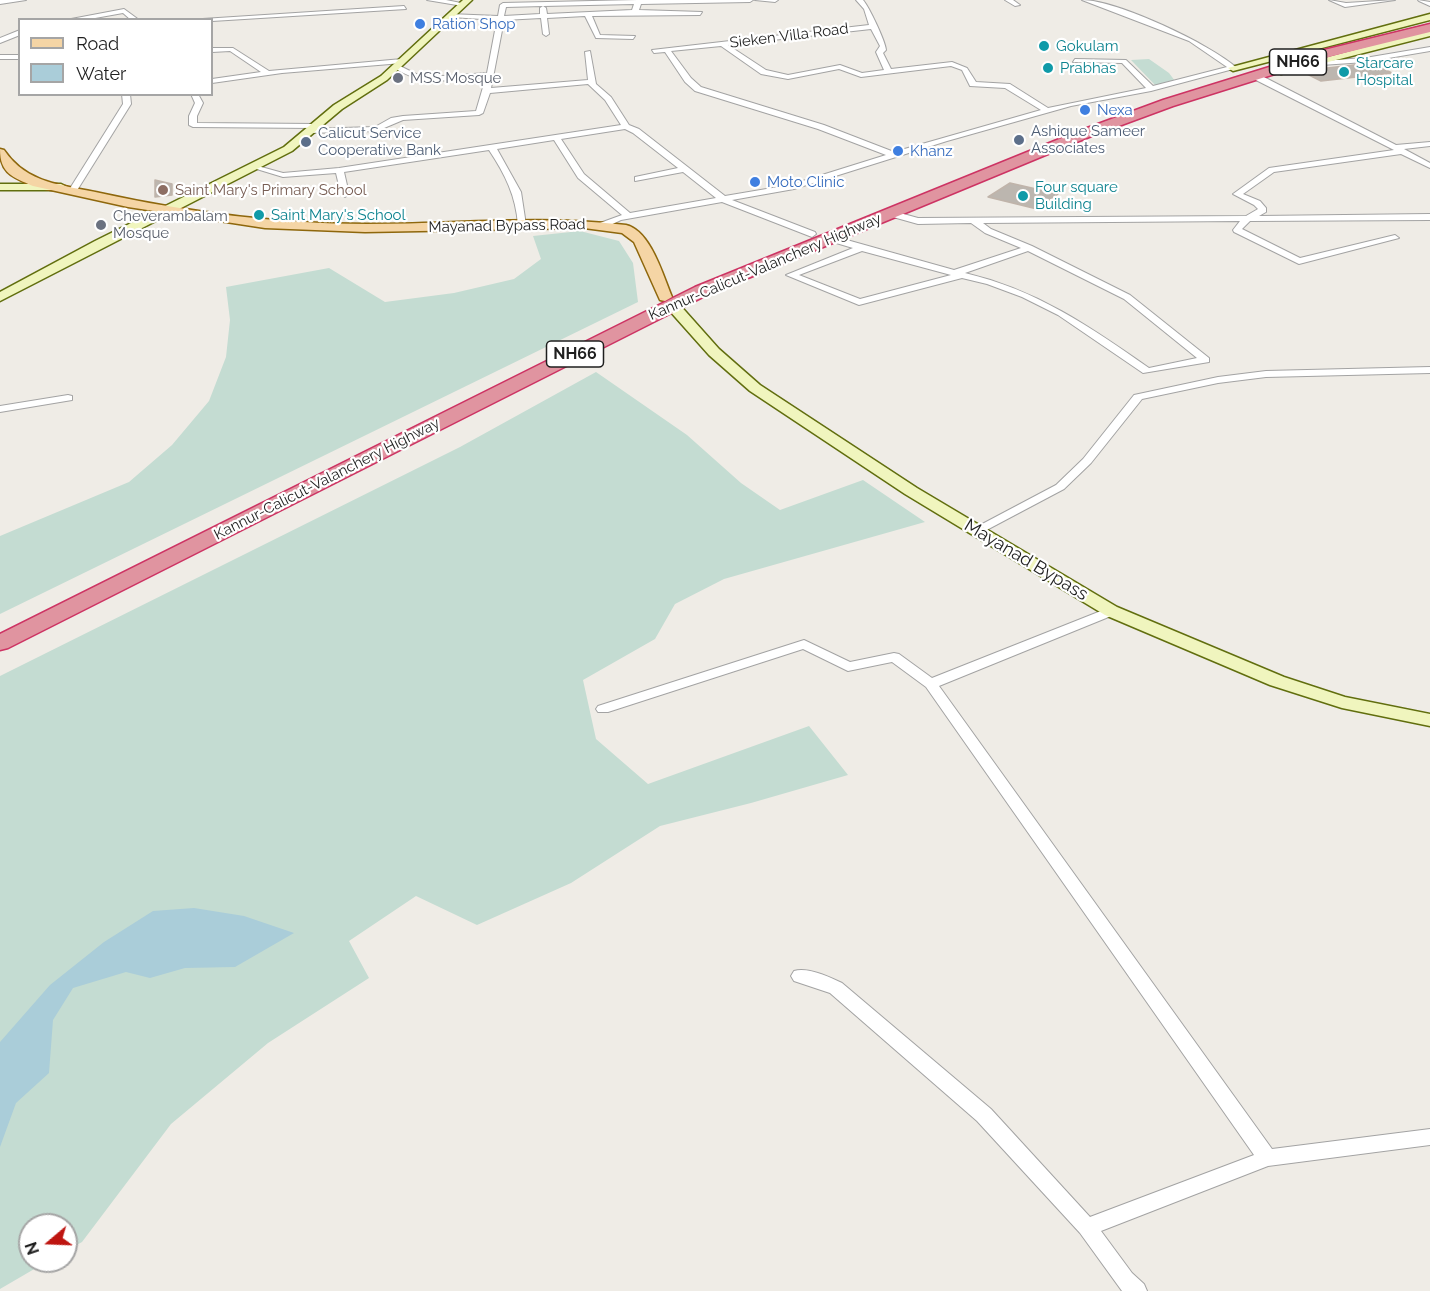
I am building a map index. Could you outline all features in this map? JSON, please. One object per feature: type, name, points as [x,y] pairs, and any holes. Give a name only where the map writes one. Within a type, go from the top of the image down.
[{"type":"highway","name":"Kannur-Calicut-Valanchery Highway","points":[[0,627],[574,339],[1122,113],[1299,55],[1430,19]]},
{"type":"highway","points":[[1385,30],[1406,36]]},
{"type":"highway","name":"Kannur-Calicut-Valanchery Highway","points":[[821,236],[889,213],[1084,134],[1253,75],[1430,31]]},
{"type":"highway","name":"Kannur-Calicut-Valanchery Highway","points":[[0,643],[669,301]]},
{"type":"main road","name":"Mayanad Bypass Road","points":[[1,155],[8,166],[23,177],[47,185],[128,203],[276,224],[365,228],[603,225],[626,230],[640,240],[669,301]]},
{"type":"street","points":[[0,2],[23,0]]},
{"type":"street","points":[[363,9],[365,0]]},
{"type":"street","points":[[430,0],[466,2]]},
{"type":"street","points":[[195,96],[199,102],[193,116],[194,125],[377,129],[394,120],[479,113],[487,91],[503,5],[542,2],[750,0]]},
{"type":"street","points":[[758,0],[775,0]]},
{"type":"street","points":[[859,0],[867,8],[873,27]]},
{"type":"street","points":[[1008,0],[1017,5]]},
{"type":"street","points":[[1085,0],[1191,40],[1233,68]]},
{"type":"street","points":[[1332,0],[1345,4],[1392,0]]},
{"type":"street","points":[[1421,0],[1430,4]]},
{"type":"street","points":[[0,297],[288,149],[338,107],[384,78],[466,2]]},
{"type":"street","points":[[542,2],[546,34]]},
{"type":"street","points":[[635,12],[638,2]]},
{"type":"street","points":[[213,19],[404,8]]},
{"type":"street","points":[[79,18],[112,11],[129,13],[134,18]]},
{"type":"street","points":[[451,15],[500,18],[635,12],[700,13]]},
{"type":"street","points":[[588,15],[598,38],[633,37]]},
{"type":"street","name":"Sieken Villa Road","points":[[654,51],[873,27],[883,46],[884,50],[879,52],[888,70]]},
{"type":"street","points":[[603,225],[628,216],[791,187],[1070,104],[1151,89],[1385,30]]},
{"type":"street","points":[[0,40],[18,33]]},
{"type":"street","points":[[1253,75],[1269,74],[1406,36]]},
{"type":"street","points":[[723,45],[764,72],[788,77],[840,67],[861,75],[945,63],[960,65],[968,72],[973,84],[1007,86],[1046,111]]},
{"type":"street","points":[[213,50],[231,49],[268,73]]},
{"type":"street","points":[[1307,64],[1365,60],[1430,49]]},
{"type":"street","points":[[667,50],[688,80],[698,88],[821,127],[894,155]]},
{"type":"street","points":[[588,52],[592,85],[608,99],[626,127]]},
{"type":"street","points":[[0,57],[18,57]]},
{"type":"street","points":[[1074,61],[1124,61],[1151,89]]},
{"type":"street","points":[[213,81],[268,73],[399,64],[417,77],[446,78],[489,75]]},
{"type":"street","points":[[1253,75],[1430,166]]},
{"type":"street","points":[[487,91],[591,82]]},
{"type":"street","points":[[0,187],[68,188],[128,104],[126,96]]},
{"type":"street","points":[[254,167],[283,175],[339,170],[626,127],[636,131],[724,200],[821,236],[1006,287],[1052,308],[1173,390]]},
{"type":"street","points":[[556,137],[581,176],[628,216]]},
{"type":"street","points":[[1395,238],[1299,261],[1237,230],[1247,219],[1263,210],[1257,203],[1237,194],[1272,170],[1430,144]]},
{"type":"street","points":[[491,146],[514,182],[522,207],[522,225]]},
{"type":"street","points":[[638,178],[683,169]]},
{"type":"street","points":[[339,170],[345,194]]},
{"type":"street","points":[[33,187],[47,185]]},
{"type":"street","points":[[889,213],[918,221],[1430,217]]},
{"type":"street","points":[[974,221],[988,231],[1029,248],[1127,297],[1205,360],[1147,371]]},
{"type":"street","points":[[862,248],[791,275],[859,302],[957,274],[1029,248]]},
{"type":"street","name":"Mayanad Bypass","points":[[669,301],[714,352],[755,388],[822,434],[975,531],[1111,611],[1277,681],[1342,702],[1430,720]]},
{"type":"street","points":[[975,531],[1060,487],[1087,461],[1138,397],[1218,380],[1266,374],[1430,370]]},
{"type":"street","points":[[0,409],[69,398]]},
{"type":"street","points":[[931,684],[1111,611]]},
{"type":"street","points":[[603,709],[804,644],[848,667],[894,657],[931,684],[1267,1158]]},
{"type":"street","points":[[800,976],[824,982],[836,988],[984,1115],[1087,1227],[1125,1281],[1137,1291]]},
{"type":"street","points":[[1087,1227],[1267,1158],[1430,1137]]},
{"type":"green space","points":[[1149,59],[1169,73],[1175,81],[1155,85],[1131,60]]},
{"type":"green space","points":[[580,231],[619,241],[633,263],[638,302],[0,614],[0,536],[129,482],[172,445],[209,401],[226,357],[230,320],[226,287],[329,268],[385,302],[454,293],[514,279],[541,259],[533,236]]},
{"type":"green space","points":[[596,372],[687,435],[741,483],[780,510],[863,480],[925,522],[724,579],[675,604],[655,639],[583,680],[596,739],[648,784],[809,726],[848,775],[660,826],[571,883],[477,925],[416,896],[349,941],[369,978],[268,1043],[171,1124],[82,1242],[78,1244],[78,1213],[18,1213],[18,1273],[27,1273],[0,1289],[0,676],[460,447]]},
{"type":"water","points":[[194,908],[244,916],[294,933],[235,967],[185,968],[150,978],[126,972],[73,988],[53,1020],[49,1073],[16,1103],[0,1147],[0,1042],[50,985],[104,942],[153,911]]},
{"type":"building","name":"Starcare Hospital","points":[[1371,63],[1392,73],[1321,81],[1301,71]]},
{"type":"building","name":"Saint Mary's Primary School","points":[[155,180],[172,184],[172,195],[155,197]]},
{"type":"building","name":"Four square Building","points":[[1010,183],[1058,194],[1037,209],[988,197]]},
{"type":"place","name":"Ration Shop","points":[[420,24]]},
{"type":"place","name":"Gokulam","points":[[1044,46]]},
{"type":"place","name":"Prabhas","points":[[1048,68]]},
{"type":"place","name":"Starcare Hospital","points":[[1344,72]]},
{"type":"place","name":"MSS Mosque","points":[[398,78]]},
{"type":"place","name":"Nexa","points":[[1085,110]]},
{"type":"place","name":"Ashique Sameer Associates","points":[[1019,140]]},
{"type":"place","name":"Calicut Service Cooperative Bank","points":[[306,142]]},
{"type":"place","name":"Khanz","points":[[898,151]]},
{"type":"place","name":"Moto Clinic","points":[[755,182]]},
{"type":"place","name":"Saint Mary's Primary School","points":[[163,190]]},
{"type":"place","name":"Four square Building","points":[[1023,196]]},
{"type":"place","name":"Saint Mary's School","points":[[259,215]]},
{"type":"place","name":"Cheverambalam Mosque","points":[[101,225]]}]
